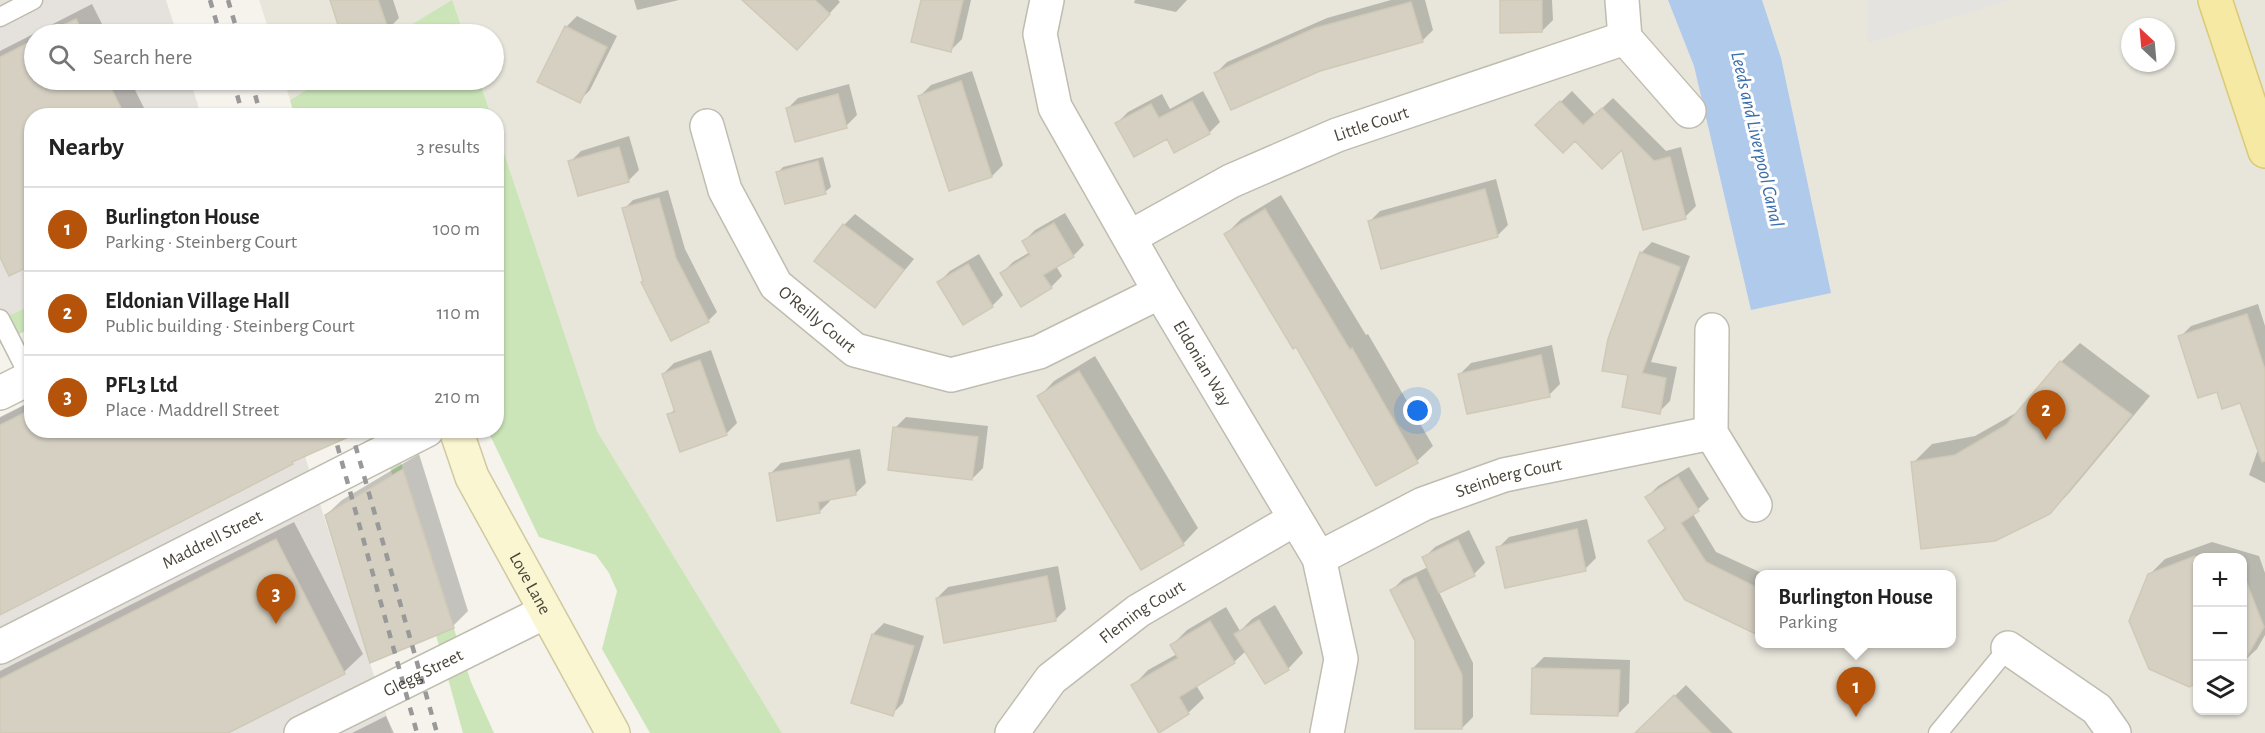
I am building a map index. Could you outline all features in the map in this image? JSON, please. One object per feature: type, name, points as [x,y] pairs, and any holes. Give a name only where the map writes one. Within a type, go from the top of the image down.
[{"type":"main road","points":[[2215,0],[2265,151]]},
{"type":"street","name":"Eldonian Way","points":[[1047,0],[1040,34],[1055,107],[1160,291],[1318,558],[1341,659],[1327,733]]},
{"type":"street","points":[[1622,0],[1625,38],[1689,111]]},
{"type":"street","name":"Little Court","points":[[1130,237],[1231,181],[1337,135],[1625,38]]},
{"type":"street","name":"O'Reilly Court","points":[[707,126],[725,190],[776,285],[855,350],[951,375],[1038,352],[1160,291]]},
{"type":"street","points":[[1712,330],[1711,433],[1755,505]]},
{"type":"street","points":[[0,393],[24,381]]},
{"type":"street","name":"Steinberg Court","points":[[1318,558],[1423,504],[1503,475],[1711,433]]},
{"type":"street","name":"Maddrell Street","points":[[0,647],[411,438]]},
{"type":"street","name":"Love Lane","points":[[459,438],[472,477],[613,733]]},
{"type":"street","name":"Fleming Court","points":[[1012,733],[1051,679],[1138,611],[1295,519]]},
{"type":"street","name":"Glegg Street","points":[[301,733],[545,612]]},
{"type":"street","points":[[2008,648],[2097,709],[2114,733]]},
{"type":"lane","points":[[0,17],[33,0]]},
{"type":"lane","points":[[0,320],[24,364]]},
{"type":"lane","points":[[1938,733],[2008,648]]},
{"type":"shaded area","points":[[0,0],[166,0],[174,24],[24,24],[24,90],[193,90],[199,108],[24,108],[24,308],[0,320]]},
{"type":"shaded area","points":[[259,0],[2265,0],[2265,733],[782,733],[597,431],[504,153],[504,108],[489,108],[482,90],[504,90],[504,24],[460,24],[452,1],[413,24],[267,24]]},
{"type":"shaded area","points":[[1868,0],[2011,0],[1867,43]]},
{"type":"shaded area","points":[[287,90],[306,90],[290,100]]},
{"type":"shaded area","points":[[24,406],[24,438],[299,438],[392,733],[0,733],[0,418]]},
{"type":"green space","points":[[452,0],[460,24],[412,24]]},
{"type":"green space","points":[[306,90],[482,90],[489,108],[292,108],[290,100]]},
{"type":"green space","points":[[504,153],[597,431],[782,733],[650,733],[602,649],[617,591],[609,573],[596,555],[539,537],[491,438],[504,438]]},
{"type":"green space","points":[[24,308],[24,332],[0,344],[0,320]]},
{"type":"green space","points":[[382,438],[393,438],[471,682],[494,733],[463,733]]},
{"type":"water","name":"Leeds and Liverpool Canal","points":[[1668,0],[1762,0],[1781,58],[1831,293],[1751,310],[1694,66]]},
{"type":"building","points":[[330,0],[378,0],[386,24],[338,24]]},
{"type":"building","points":[[742,0],[815,0],[830,14],[797,50]]},
{"type":"building","points":[[921,0],[963,0],[951,52],[911,42]]},
{"type":"building","points":[[1500,0],[1542,0],[1542,32],[1500,33]]},
{"type":"building","points":[[1411,2],[1423,42],[1320,71],[1231,110],[1214,73],[1315,28]]},
{"type":"building","points":[[76,19],[79,24],[66,24]]},
{"type":"building","points":[[565,26],[607,47],[580,103],[537,82]]},
{"type":"building","points":[[24,45],[24,90],[112,90],[121,108],[24,108],[24,269],[9,276],[0,257],[0,57]]},
{"type":"building","points":[[961,81],[992,177],[949,191],[918,96]]},
{"type":"building","points":[[838,94],[847,128],[795,142],[786,108]]},
{"type":"building","points":[[1192,101],[1210,134],[1174,153],[1167,139],[1134,157],[1115,123],[1151,104],[1159,118]]},
{"type":"building","points":[[1560,101],[1583,125],[1602,108],[1654,161],[1670,157],[1686,219],[1643,230],[1622,150],[1602,169],[1575,141],[1563,153],[1535,125]]},
{"type":"building","points":[[619,147],[629,182],[578,196],[568,161]]},
{"type":"building","points":[[818,161],[826,194],[785,204],[776,172]]},
{"type":"building","points":[[1485,189],[1498,237],[1381,269],[1368,221]]},
{"type":"building","points":[[659,198],[676,258],[709,322],[671,341],[641,282],[643,281],[622,208]]},
{"type":"building","points":[[1265,209],[1350,350],[1352,348],[1418,463],[1376,486],[1296,347],[1293,349],[1224,234]]},
{"type":"building","points":[[1054,223],[1074,257],[1043,275],[1052,288],[1021,307],[1000,273],[1030,255],[1022,241]]},
{"type":"building","points":[[843,224],[904,270],[875,308],[814,261]]},
{"type":"building","points":[[1640,252],[1680,267],[1642,373],[1666,378],[1660,414],[1622,407],[1628,375],[1602,371],[1608,339]]},
{"type":"building","points":[[968,264],[993,307],[963,325],[937,282]]},
{"type":"building","points":[[2247,314],[2265,370],[2265,461],[2262,462],[2240,403],[2222,409],[2217,392],[2198,398],[2178,336]]},
{"type":"building","points":[[1541,355],[1550,397],[1467,414],[1458,374]]},
{"type":"building","points":[[700,360],[727,435],[680,452],[667,414],[675,412],[662,374]]},
{"type":"building","points":[[2060,361],[2132,415],[2050,514],[1995,541],[1921,549],[1911,462],[1955,455],[2006,425]]},
{"type":"building","points":[[1079,371],[1184,545],[1141,570],[1037,396]]},
{"type":"building","points":[[24,413],[24,438],[346,438],[292,462],[293,464],[0,615],[0,425]]},
{"type":"building","points":[[893,427],[978,437],[972,480],[888,470]]},
{"type":"building","points":[[849,459],[856,495],[818,502],[820,513],[777,521],[769,473]]},
{"type":"building","points":[[403,469],[454,628],[370,663],[325,515]]},
{"type":"building","points":[[1678,477],[1699,511],[1681,523],[1706,562],[1755,586],[1755,634],[1685,600],[1648,541],[1666,529],[1645,497]]},
{"type":"building","points":[[1577,529],[1586,571],[1505,588],[1496,547]]},
{"type":"building","points":[[276,539],[345,674],[228,733],[0,733],[0,679]]},
{"type":"building","points":[[1458,540],[1475,576],[1439,593],[1422,557]]},
{"type":"building","points":[[2193,557],[2193,685],[2189,687],[2149,669],[2129,621],[2148,574]]},
{"type":"building","points":[[1047,576],[1056,621],[944,643],[936,598]]},
{"type":"building","points":[[1416,577],[1462,675],[1462,729],[1415,729],[1415,641],[1390,590]]},
{"type":"building","points":[[2247,584],[2264,627],[2247,656]]},
{"type":"building","points":[[1259,620],[1289,670],[1265,684],[1234,634]]},
{"type":"building","points":[[1210,621],[1235,663],[1179,697],[1189,714],[1159,733],[1131,685],[1178,658],[1170,645]]},
{"type":"building","points":[[872,634],[914,646],[893,716],[851,703]]},
{"type":"building","points":[[1532,668],[1620,670],[1618,716],[1531,714]]},
{"type":"building","points":[[1674,695],[1711,733],[1635,733]]},
{"type":"railway","points":[[210,0],[217,24]]},
{"type":"railway","points":[[228,0],[235,24]]},
{"type":"railway","points":[[236,90],[241,108]]},
{"type":"railway","points":[[254,90],[259,108]]},
{"type":"railway","points":[[335,438],[417,733]]},
{"type":"railway","points":[[353,438],[437,733]]},
{"type":"place","name":"Eldonian Village Hall","points":[[2046,440]]},
{"type":"place","name":"PFL3 Ltd","points":[[276,624]]},
{"type":"place","name":"Burlington House","points":[[1856,717]]}]
